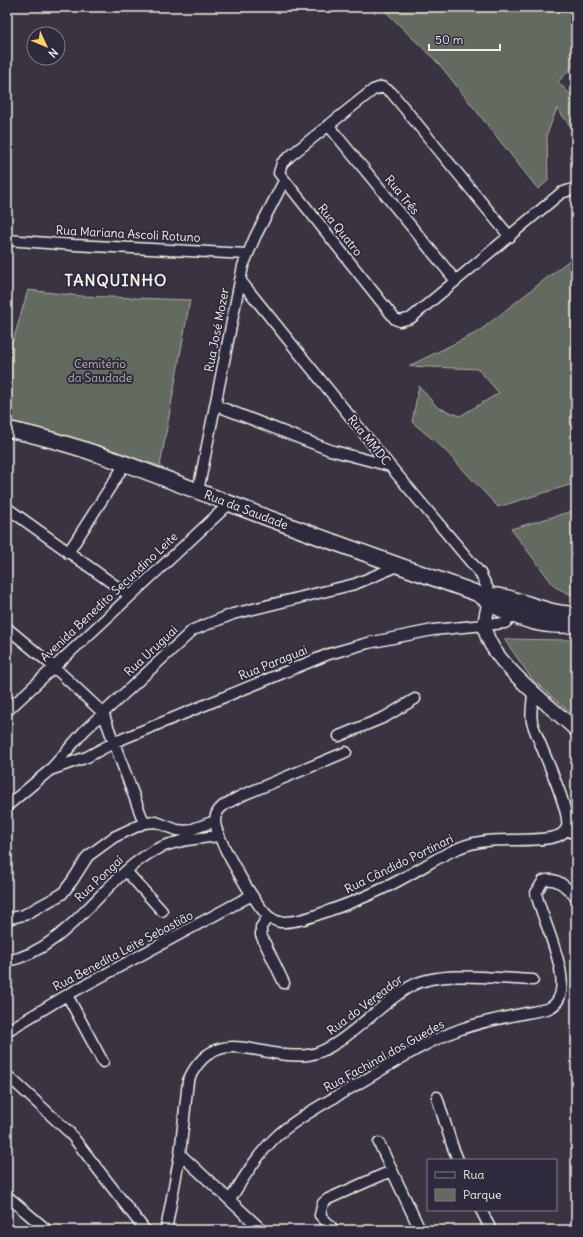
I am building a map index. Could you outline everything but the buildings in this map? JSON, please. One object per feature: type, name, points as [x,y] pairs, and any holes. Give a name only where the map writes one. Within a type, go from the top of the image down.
[{"type":"main road","name":"Rua da Saudade","points":[[7,429],[42,436],[125,464],[488,598]]},
{"type":"main road","points":[[488,598],[554,613],[576,614]]},
{"type":"main road","points":[[488,598],[514,615],[533,622],[547,624],[576,624]]},
{"type":"street","points":[[284,181],[279,173],[282,163],[373,90],[382,87],[391,92],[510,237]]},
{"type":"street","name":"Rua Três","points":[[328,125],[456,281]]},
{"type":"street","name":"Rua Quatro","points":[[284,181],[395,319],[400,321],[411,318],[456,281]]},
{"type":"street","name":"Rua José Mozer","points":[[198,491],[240,280],[247,254],[284,181]]},
{"type":"street","points":[[456,281],[550,202],[561,194],[576,188]]},
{"type":"street","name":"Rua Mariana Ascoli Rotuno","points":[[7,240],[247,254]]},
{"type":"street","name":"Rua MMDC","points":[[240,280],[390,466],[480,573],[488,598]]},
{"type":"street","points":[[216,405],[330,450],[390,466]]},
{"type":"street","points":[[68,553],[125,464]]},
{"type":"street","name":"Avenida Benedito Secundino Leite","points":[[7,711],[230,503]]},
{"type":"street","points":[[7,508],[130,596]]},
{"type":"street","name":"Rua Uruguai","points":[[7,806],[50,770],[68,748],[103,713],[193,630],[233,614],[355,584],[398,566]]},
{"type":"street","points":[[488,598],[485,625],[487,638],[496,652],[507,667],[576,730]]},
{"type":"street","name":"Rua Paraguai","points":[[50,770],[87,758],[115,742],[329,654],[433,630],[505,623],[514,615]]},
{"type":"street","points":[[7,628],[54,667],[103,713],[144,823]]},
{"type":"street","points":[[533,691],[532,720],[539,743],[560,793],[568,820],[566,829],[576,835]]},
{"type":"street","points":[[339,736],[385,717],[415,699]]},
{"type":"street","points":[[284,983],[261,935],[261,928],[268,917],[252,895],[218,836],[215,821],[220,808],[226,803],[346,752]]},
{"type":"street","points":[[7,919],[24,915],[62,894],[88,856],[102,844],[114,837],[144,823],[156,822],[177,830],[187,831],[215,821]]},
{"type":"street","name":"Rua Cândido Portinari","points":[[268,917],[279,922],[294,921],[348,904],[384,888],[459,847],[490,841],[551,838],[560,836],[566,829]]},
{"type":"street","name":"Rua Pongaí","points":[[7,961],[27,956],[40,948],[82,913],[126,871],[155,850],[170,844],[218,836]]},
{"type":"street","points":[[126,871],[162,911]]},
{"type":"street","name":"Rua Fachinal dos Guedes","points":[[230,1200],[263,1152],[279,1134],[302,1117],[332,1099],[420,1049],[460,1030],[495,1019],[547,1009],[554,1007],[561,1002],[567,991],[567,978],[536,893],[542,880],[547,879],[561,883],[576,897]]},
{"type":"street","name":"Rua Benedita Leite Sebastião","points":[[7,1031],[67,995],[252,895]]},
{"type":"street","name":"Rua do Vereador","points":[[166,1230],[180,1154],[188,1081],[201,1058],[228,1046],[308,1055],[330,1047],[413,985],[438,977],[533,980]]},
{"type":"street","points":[[67,995],[103,1062]]},
{"type":"street","points":[[7,1075],[69,1132],[145,1230]]},
{"type":"street","points":[[437,1097],[458,1159]]},
{"type":"street","points":[[378,1143],[420,1230]]},
{"type":"street","points":[[180,1154],[262,1230]]},
{"type":"street","points":[[334,1230],[320,1215],[323,1204],[328,1199],[391,1171]]},
{"type":"street","points":[[7,1196],[47,1230]]},
{"type":"street","points":[[481,1211],[490,1230]]},
{"type":"green space","points":[[381,7],[576,7],[576,63],[558,82],[576,100],[576,123],[570,126],[557,108],[547,134],[548,181],[538,189],[440,65]]},
{"type":"green space","points":[[576,255],[576,483],[498,507],[442,447],[412,422],[419,386],[437,407],[460,416],[499,393],[478,369],[409,366],[478,332]]},
{"type":"green space","name":"Cemitério da Saudade","points":[[28,290],[81,296],[190,300],[160,466],[7,421],[7,341],[13,341]]},
{"type":"green space","points":[[576,510],[576,596],[574,596],[555,587],[511,529]]},
{"type":"green space","points":[[576,638],[576,714],[573,715],[532,679],[504,639],[568,640]]},
{"type":"district","name":"TANQUINHO","points":[[116,280]]}]
